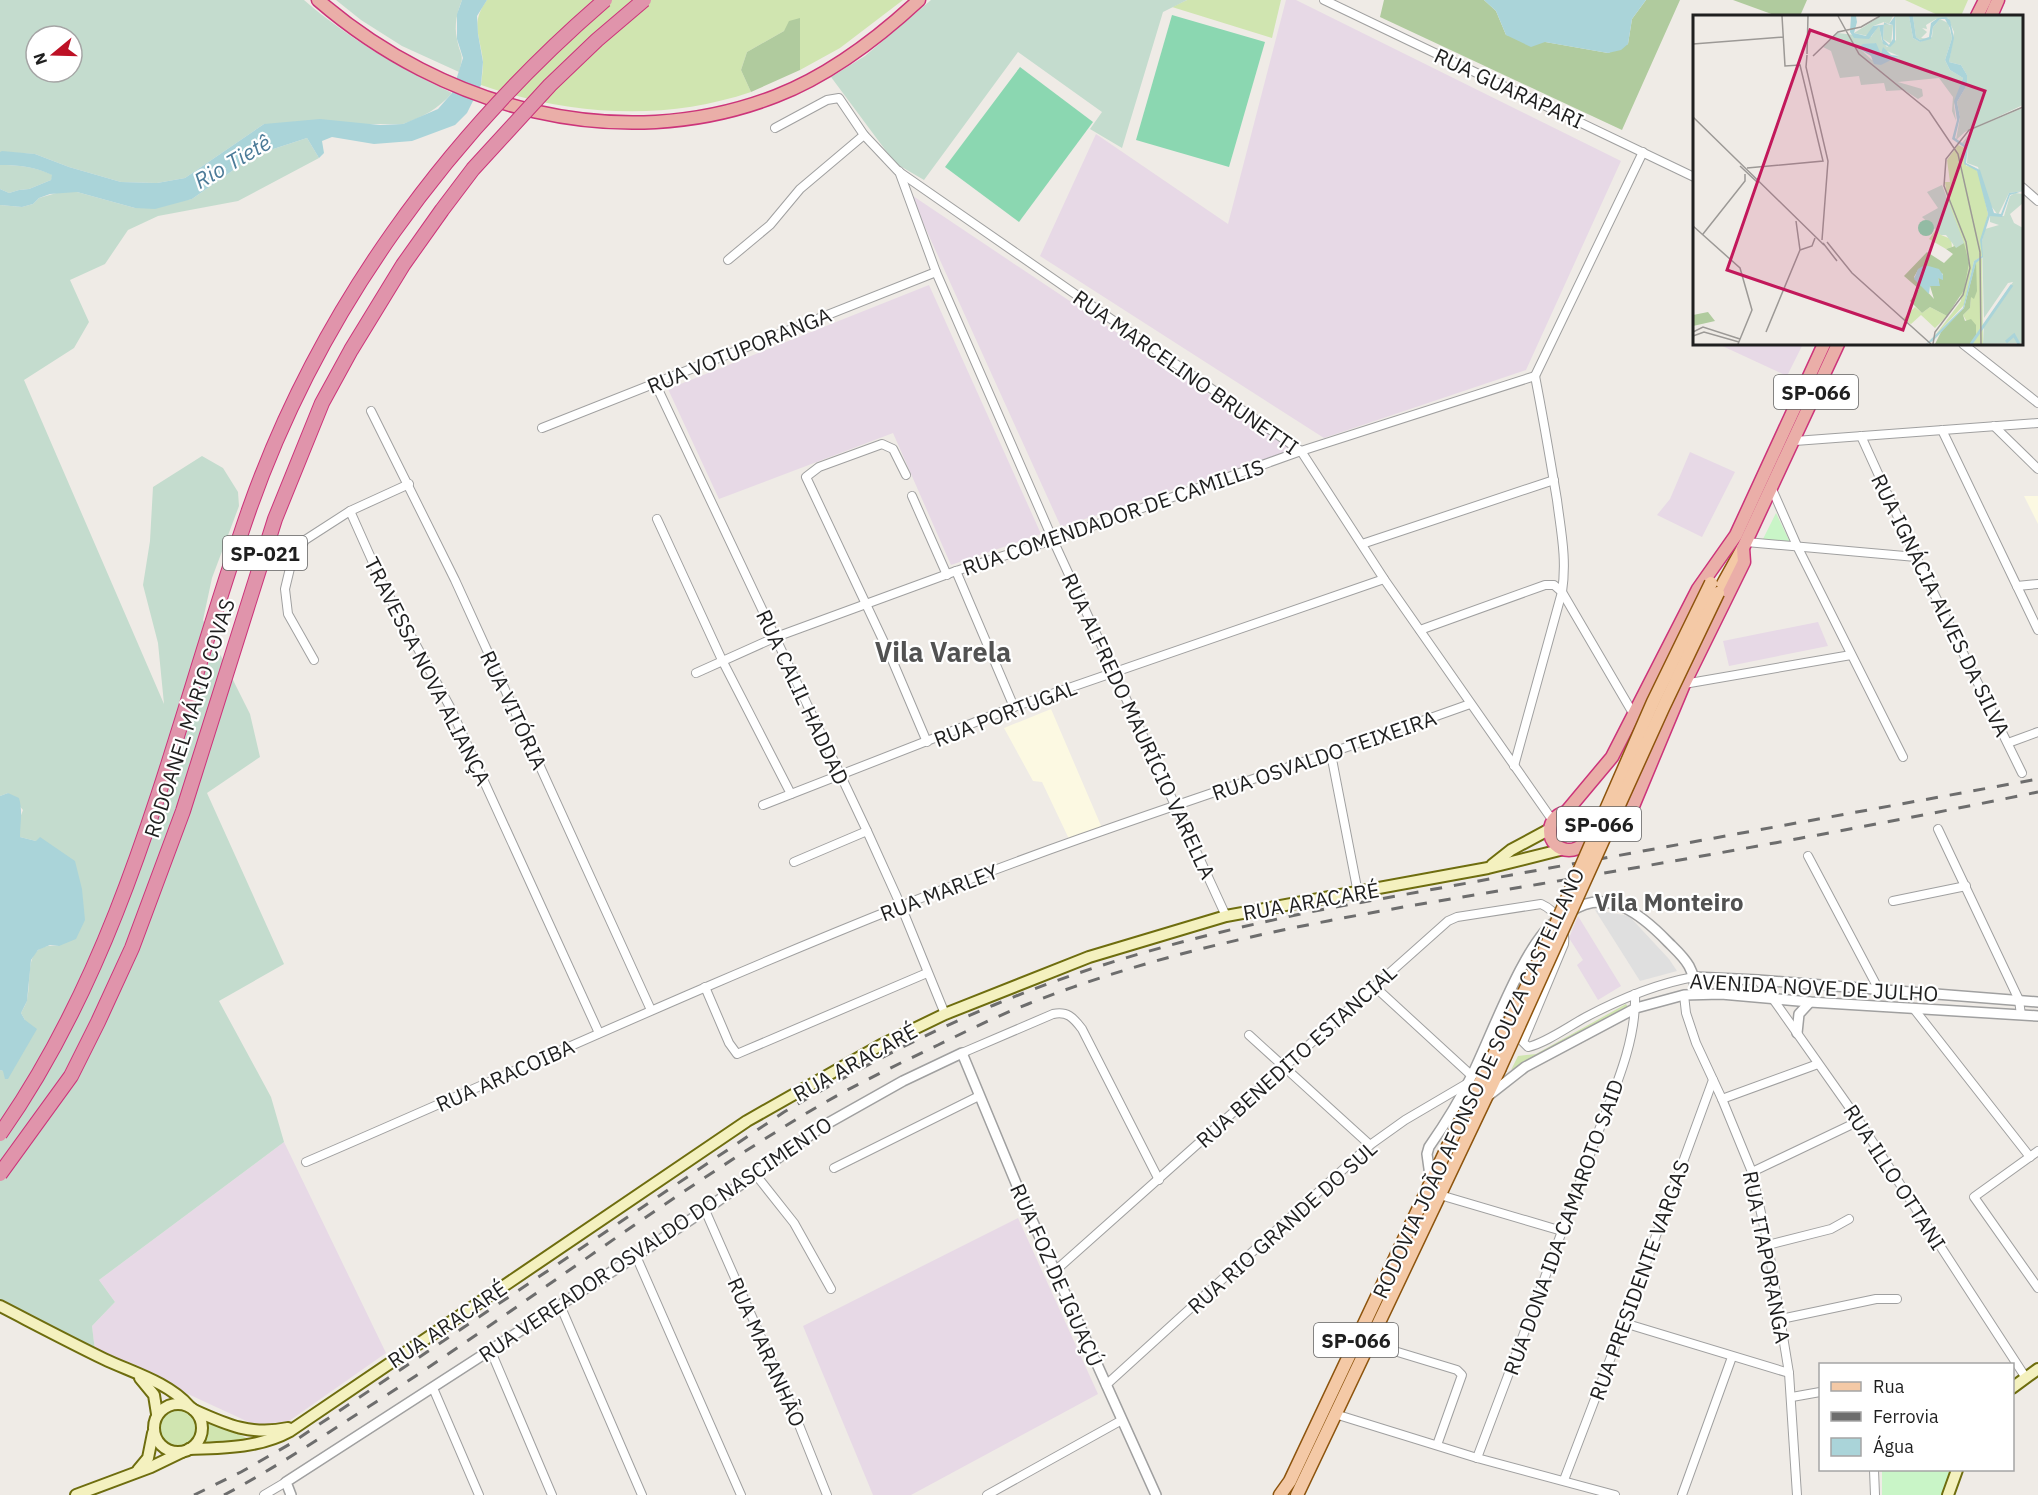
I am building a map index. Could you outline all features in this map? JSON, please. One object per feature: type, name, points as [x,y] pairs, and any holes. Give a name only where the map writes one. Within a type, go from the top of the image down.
[{"type":"highway","points":[[318,0],[366,38],[427,72],[470,92],[521,108],[586,121],[641,124],[704,116],[753,105],[799,86],[837,65],[870,42],[919,0]]},
{"type":"highway","name":"RODOANEL MÁRIO COVAS","points":[[0,1134],[27,1095],[67,1024],[111,929],[154,808],[249,510],[305,377],[375,259],[433,177],[512,87],[557,42],[605,0]]},
{"type":"highway","name":"RODOANEL MÁRIO COVAS","points":[[0,1174],[71,1076],[132,948],[183,811],[275,519],[322,403],[404,265],[441,210],[474,169],[550,85],[597,39],[644,0]]},
{"type":"highway","points":[[1978,15],[1985,0]]},
{"type":"highway","points":[[1990,15],[1998,0]]},
{"type":"highway","name":"RODOVIA JOÃO AFONSO DE SOUZA CASTELLANO","points":[[1730,545],[1824,345]]},
{"type":"highway","name":"RODOVIA JOÃO AFONSO DE SOUZA CASTELLANO","points":[[1745,545],[1838,345]]},
{"type":"highway","points":[[1566,812],[1612,757],[1698,589],[1730,545]]},
{"type":"highway","points":[[1586,838],[1587,825],[1579,815],[1566,812],[1560,814],[1551,825],[1552,840],[1564,849],[1577,848],[1586,838],[1612,829],[1631,810],[1684,684],[1744,562],[1745,545]]},
{"type":"main road","name":"RODOVIA JOÃO AFONSO DE SOUZA CASTELLANO","points":[[1280,1495],[1290,1481],[1431,1183],[1494,1067],[1663,708],[1730,545]]},
{"type":"main road","name":"RODOVIA JOÃO AFONSO DE SOUZA CASTELLANO","points":[[1714,588],[1745,545]]},
{"type":"main road","name":"RUA ARACARÉ","points":[[1488,868],[1511,850],[1551,825]]},
{"type":"main road","name":"RUA ARACARÉ","points":[[186,1451],[266,1442],[282,1436],[747,1122],[881,1046],[945,1014],[1089,957],[1226,916],[1488,868],[1564,849]]},
{"type":"main road","name":"RODOVIA JOÃO AFONSO DE SOUZA CASTELLANO","points":[[1297,1495],[1486,1097],[1494,1067]]},
{"type":"main road","name":"RUA ARACARÉ","points":[[0,1306],[175,1393],[191,1408],[227,1424],[256,1431],[274,1431],[297,1425]]},
{"type":"main road","points":[[2014,1387],[2038,1369]]},
{"type":"main road","points":[[135,1374],[154,1395],[157,1414],[148,1458],[136,1472]]},
{"type":"main road","points":[[76,1495],[186,1451],[195,1445],[202,1431],[199,1416],[191,1408],[180,1403],[171,1404],[157,1414]]},
{"type":"main road","points":[[153,1430],[160,1445],[166,1450],[186,1451]]},
{"type":"main road","points":[[1948,1495],[1957,1471]]},
{"type":"street","name":"RUA GUARAPARI","points":[[1324,0],[1693,176]]},
{"type":"street","name":"RUA MARCELINO BRUNETTI","points":[[775,128],[827,100],[837,97],[842,100],[864,135],[898,171],[1301,451],[1384,579],[1514,766],[1551,825]]},
{"type":"street","points":[[728,260],[770,225],[800,189],[864,135]]},
{"type":"street","points":[[1514,766],[1562,592],[1565,570],[1554,480],[1535,376],[1643,152]]},
{"type":"street","name":"RUA ALFREDO MAURÍCIO VARELLA","points":[[898,171],[936,272],[1053,540],[1226,916]]},
{"type":"street","points":[[2023,189],[2038,201]]},
{"type":"street","name":"RUA VOTUPORANGA","points":[[542,428],[936,272]]},
{"type":"street","points":[[1964,345],[2038,404]]},
{"type":"street","name":"RUA COMENDADOR DE CAMILLIS","points":[[696,673],[776,637],[864,604],[1053,540],[1301,451],[1535,376]]},
{"type":"street","name":"RUA CALIL HADDAD","points":[[655,383],[867,831],[901,906],[945,1014]]},
{"type":"street","name":"RUA VITÓRIA","points":[[371,411],[460,591],[651,1010]]},
{"type":"street","points":[[1795,441],[2038,423]]},
{"type":"street","points":[[1994,426],[2038,469]]},
{"type":"street","points":[[1942,430],[2038,630]]},
{"type":"street","name":"RUA IGNÁCIA ALVES DA SILVA","points":[[1861,436],[1916,557],[2022,773]]},
{"type":"street","points":[[906,475],[894,449],[880,445],[812,471],[806,477],[890,655],[927,742]]},
{"type":"street","points":[[1362,544],[1554,480]]},
{"type":"street","points":[[314,660],[288,614],[285,589],[291,564],[304,540],[350,510],[408,484]]},
{"type":"street","points":[[1772,489],[1798,548],[1903,757]]},
{"type":"street","points":[[912,496],[947,575]]},
{"type":"street","name":"TRAVESSA NOVA ALIANÇA","points":[[350,510],[383,585],[450,707],[599,1033]]},
{"type":"street","points":[[657,519],[722,660],[791,794]]},
{"type":"street","points":[[1745,545],[1916,557]]},
{"type":"street","points":[[956,572],[1014,707]]},
{"type":"street","name":"RUA PORTUGAL","points":[[764,805],[1014,707],[1384,579]]},
{"type":"street","points":[[2016,586],[2038,584]]},
{"type":"street","points":[[1420,630],[1545,585],[1554,585],[1562,592],[1634,715]]},
{"type":"street","points":[[1684,684],[1851,655]]},
{"type":"street","name":"RUA OSVALDO TEIXEIRA","points":[[1177,806],[1470,704]]},
{"type":"street","points":[[2008,743],[2038,732]]},
{"type":"street","points":[[1331,754],[1358,892]]},
{"type":"street","name":"RUA MARLEY","points":[[705,987],[901,906],[1037,854],[1177,806]]},
{"type":"street","points":[[1938,829],[2019,1000],[2021,1015]]},
{"type":"street","points":[[794,862],[867,831]]},
{"type":"street","points":[[1808,856],[1879,990]]},
{"type":"street","points":[[1893,901],[1966,886]]},
{"type":"street","points":[[1431,1183],[1426,1154],[1429,1147],[1470,1080],[1525,962],[1546,929],[1559,919],[1586,902],[1612,904],[1634,912],[1647,921],[1683,958],[1694,977],[1696,994]]},
{"type":"street","name":"RUA BENEDITO ESTANCIAL","points":[[1055,1271],[1439,927],[1457,917],[1541,904],[1559,919]]},
{"type":"street","name":"AVENIDA NOVE DE JULHO","points":[[1559,919],[1565,936],[1564,944],[1523,1042],[1528,1047],[1635,994],[1667,982],[1694,977],[2038,1002]]},
{"type":"street","points":[[705,987],[729,1043],[738,1054],[927,973]]},
{"type":"street","name":"RUA ILLO OTTANI","points":[[1758,980],[1859,1120],[2026,1378]]},
{"type":"street","points":[[1374,986],[1470,1080]]},
{"type":"street","name":"RUA ARACOIBA","points":[[306,1162],[705,987]]},
{"type":"street","name":"RUA DONA IDA CAMAROTO SAID","points":[[1477,1458],[1630,1043],[1636,1008],[1635,994]]},
{"type":"street","name":"AVENIDA NOVE DE JULHO","points":[[1486,1097],[1525,1067],[1636,1008],[1684,995],[2038,1016]]},
{"type":"street","name":"RUA ITAPORANGA","points":[[1684,995],[1690,1026],[1752,1172],[1768,1245],[1790,1373],[1797,1495]]},
{"type":"street","points":[[1797,1033],[1799,1014],[1810,1002]]},
{"type":"street","points":[[1914,1009],[2030,1157]]},
{"type":"street","name":"RUA VEREADOR OSVALDO DO NASCIMENTO","points":[[264,1495],[636,1256],[756,1175],[823,1126],[854,1107],[962,1053],[1061,1012],[1071,1016],[1082,1029],[1159,1180]]},
{"type":"street","points":[[1249,1035],[1370,1145]]},
{"type":"street","name":"RUA FOZ DE IGUAÇÚ","points":[[962,1053],[1055,1271],[1156,1495]]},
{"type":"street","points":[[1722,1099],[1818,1064]]},
{"type":"street","name":"RUA RIO GRANDE DO SUL","points":[[1106,1385],[1370,1145],[1405,1120],[1470,1080]]},
{"type":"street","name":"RUA PRESIDENTE VARGAS","points":[[1564,1480],[1713,1080]]},
{"type":"street","points":[[834,1168],[979,1096]]},
{"type":"street","points":[[1752,1172],[1859,1120]]},
{"type":"street","points":[[2038,1151],[1974,1197],[2038,1288]]},
{"type":"street","points":[[756,1175],[794,1223],[831,1289]]},
{"type":"street","points":[[1440,1195],[1562,1232]]},
{"type":"street","name":"RUA MARANHÃO","points":[[705,1210],[788,1399],[827,1495]]},
{"type":"street","points":[[1768,1245],[1831,1229],[1849,1219]]},
{"type":"street","points":[[636,1256],[741,1495]]},
{"type":"street","points":[[1780,1319],[1876,1299],[1897,1299]]},
{"type":"street","points":[[560,1305],[642,1495]]},
{"type":"street","points":[[1624,1323],[1790,1373]]},
{"type":"street","points":[[1368,1343],[1457,1370],[1462,1375],[1437,1445]]},
{"type":"street","points":[[490,1349],[552,1495]]},
{"type":"street","points":[[1682,1495],[1732,1357]]},
{"type":"street","points":[[433,1388],[479,1495]]},
{"type":"street","points":[[1792,1397],[1819,1392]]},
{"type":"street","points":[[1335,1414],[1477,1458],[1615,1495]]},
{"type":"street","points":[[987,1495],[1122,1420]]},
{"type":"street","points":[[1874,1471],[1875,1495]]},
{"type":"street","points":[[286,1482],[291,1495]]},
{"type":"shaded area","points":[[1286,0],[1296,0],[1621,161],[1526,370],[1324,438],[1040,256],[1096,134],[1228,224]]},
{"type":"shaded area","points":[[910,194],[1292,450],[1061,527]]},
{"type":"shaded area","points":[[929,285],[1041,534],[951,565],[893,433],[719,499],[668,389]]},
{"type":"shaded area","points":[[1720,345],[1802,345],[1787,376]]},
{"type":"shaded area","points":[[1690,452],[1735,472],[1702,537],[1657,515],[1670,499]]},
{"type":"shaded area","points":[[2024,496],[2038,496],[2038,524]]},
{"type":"shaded area","points":[[1818,622],[1828,646],[1729,666],[1723,641]]},
{"type":"shaded area","points":[[1051,709],[1102,828],[1069,839],[1042,782],[1033,781],[1004,728]]},
{"type":"shaded area","points":[[1595,910],[1629,916],[1669,959],[1677,971],[1640,981]]},
{"type":"shaded area","points":[[1578,916],[1621,986],[1598,1000],[1577,965],[1583,960],[1569,938]]},
{"type":"shaded area","points":[[284,1142],[386,1353],[289,1421],[275,1426],[255,1425],[95,1351],[92,1326],[115,1302],[99,1280]]},
{"type":"shaded area","points":[[1018,1218],[1098,1394],[911,1495],[873,1495],[803,1326]]},
{"type":"green space","points":[[0,0],[304,0],[375,51],[452,93],[430,112],[403,124],[264,124],[185,178],[157,183],[121,182],[69,167],[35,154],[0,152]]},
{"type":"green space","points":[[336,0],[462,0],[456,24],[462,58],[459,72],[402,46],[361,20]]},
{"type":"green space","points":[[487,0],[903,0],[840,48],[800,70],[800,19],[747,52],[741,70],[751,92],[717,102],[684,108],[616,111],[548,103],[481,85],[483,61],[477,23]]},
{"type":"green space","points":[[931,0],[1187,0],[1163,12],[1122,148],[1090,129],[1102,112],[1018,52],[924,180],[895,163],[831,77],[865,56]]},
{"type":"green space","points":[[1187,0],[1281,0],[1272,38],[1172,7]]},
{"type":"green space","points":[[1384,0],[1484,0],[1496,11],[1506,35],[1608,53],[1628,44],[1632,19],[1646,0],[1680,0],[1622,130],[1380,17]]},
{"type":"green space","points":[[1733,0],[1807,0],[1800,15],[1774,15]]},
{"type":"green space","points":[[1905,0],[1968,0],[1961,15],[1938,15]]},
{"type":"green space","points":[[1172,15],[1265,42],[1229,167],[1136,140]]},
{"type":"green space","points":[[800,18],[800,70],[751,92],[741,70],[747,52],[784,31],[789,21]]},
{"type":"green space","points":[[1020,67],[1093,122],[1019,222],[945,167]]},
{"type":"green space","points":[[307,138],[319,158],[238,201],[158,216],[128,230],[105,264],[70,280],[89,322],[74,348],[24,380],[164,704],[158,643],[143,585],[150,541],[153,487],[202,456],[223,468],[238,492],[239,506],[212,578],[203,620],[250,714],[260,757],[207,793],[284,964],[219,1001],[271,1097],[284,1142],[99,1280],[115,1302],[92,1326],[95,1351],[0,1303],[0,1070],[3,1071],[25,1020],[21,1013],[27,1000],[34,955],[47,946],[59,946],[36,841],[20,837],[20,818],[23,810],[8,793],[0,796],[0,205],[22,207],[33,204],[39,198],[60,192],[77,192],[135,208],[192,199],[255,155]]},
{"type":"green space","points":[[0,165],[27,167],[53,175],[51,180],[29,189],[9,193],[0,189]]},
{"type":"green space","points":[[1776,513],[1790,542],[1763,539]]},
{"type":"green space","points":[[1626,1004],[1628,1007],[1511,1070],[1518,1056],[1536,1054]]},
{"type":"green space","points":[[177,1407],[191,1413],[197,1427],[191,1441],[177,1447],[163,1441],[157,1427],[163,1413]]},
{"type":"green space","points":[[205,1419],[251,1440],[201,1444],[205,1435]]},
{"type":"green space","points":[[1882,1471],[1954,1471],[1944,1495],[1882,1495]]},
{"type":"water","name":"Rio Tietê","points":[[462,0],[487,0],[477,16],[483,62],[481,85],[467,113],[455,125],[412,141],[374,144],[332,137],[322,141],[324,153],[319,158],[307,138],[255,155],[192,199],[155,209],[135,208],[77,192],[50,194],[39,198],[33,204],[22,207],[0,205],[0,189],[9,193],[29,189],[51,180],[52,175],[27,167],[0,165],[0,152],[2,151],[35,154],[69,167],[121,182],[157,183],[185,178],[264,124],[320,119],[380,125],[403,124],[438,109],[452,93],[463,58],[457,39],[457,14]]},
{"type":"water","points":[[1484,0],[1646,0],[1632,19],[1628,44],[1621,50],[1608,53],[1545,42],[1531,47],[1506,35],[1496,11]]},
{"type":"water","points":[[8,793],[19,798],[20,837],[36,841],[40,837],[75,861],[82,889],[85,920],[76,939],[59,946],[50,945],[38,950],[31,960],[27,1001],[21,1013],[25,1020],[37,1029],[8,1079],[5,1079],[3,1071],[0,1070],[0,796]]},
{"type":"railway","points":[[194,1495],[290,1444],[784,1112],[914,1041],[1034,989],[1157,949],[1241,927],[1325,909],[2038,779]]},
{"type":"railway","points":[[224,1495],[282,1462],[376,1402],[690,1187],[797,1119],[884,1071],[1028,1004],[1090,981],[1153,962],[1281,930],[1789,840],[2038,792]]},
{"type":"district","name":"Vila Varela","points":[[943,651]]},
{"type":"district","name":"Vila Monteiro","points":[[1669,902]]}]
